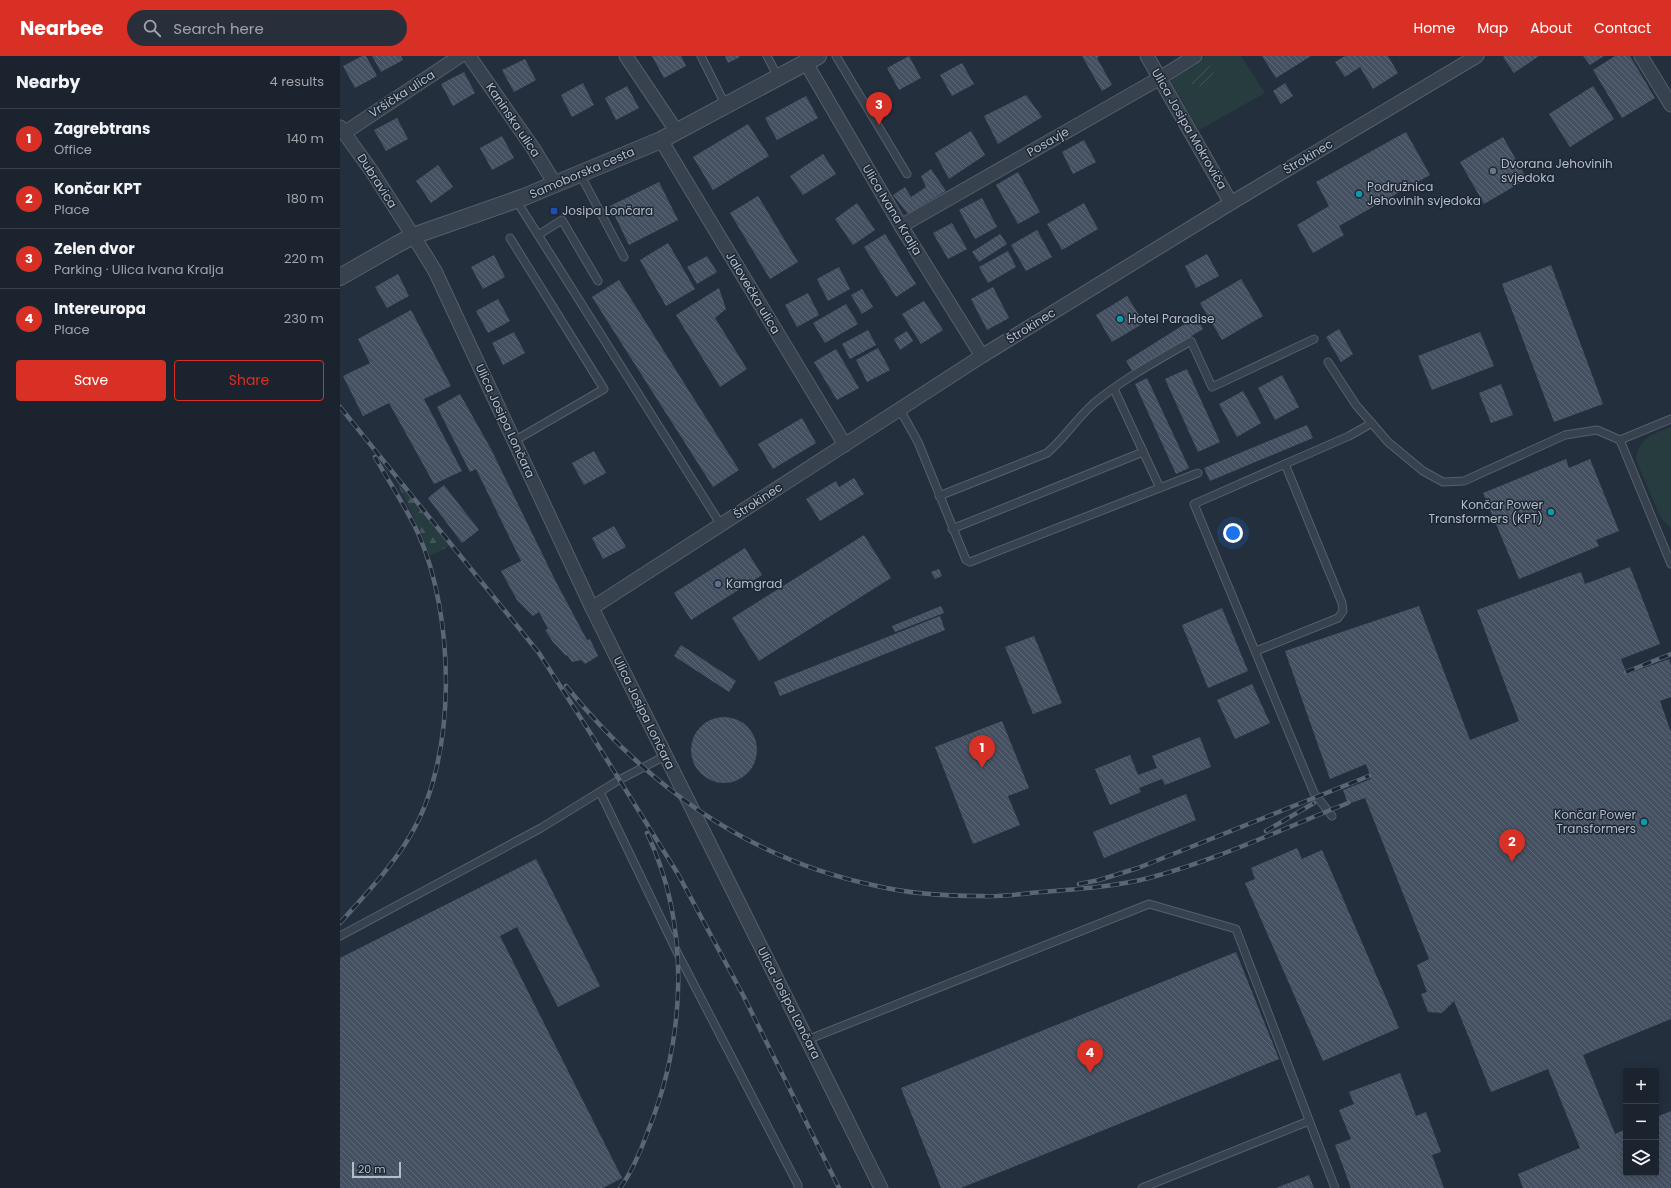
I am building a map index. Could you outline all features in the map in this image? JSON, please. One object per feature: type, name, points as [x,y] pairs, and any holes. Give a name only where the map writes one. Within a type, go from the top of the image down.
[{"type":"street","name":"Vršička ulica","points":[[342,130],[460,56]]},
{"type":"street","name":"Kaninska ulica","points":[[469,56],[533,148],[555,184]]},
{"type":"street","points":[[626,56],[677,132]]},
{"type":"street","name":"Ulica Josipa Mokrovića","points":[[1147,56],[1231,203]]},
{"type":"street","name":"Posavje","points":[[901,226],[1160,78],[1195,56]]},
{"type":"street","name":"Štrokinec","points":[[592,608],[982,356],[1231,203],[1477,56]]},
{"type":"street","points":[[1641,56],[1671,105]]},
{"type":"street","name":"Samoborska cesta","points":[[340,277],[413,236],[516,200],[661,140],[812,59]]},
{"type":"street","name":"Ulica Ivana Kralja","points":[[812,59],[901,226],[982,356]]},
{"type":"street","name":"Dubravica","points":[[342,130],[373,173],[413,236]]},
{"type":"street","name":"Jalovečka ulica","points":[[661,140],[844,445]]},
{"type":"street","name":"Ulica Josipa Lončara","points":[[413,236],[435,271],[592,608],[881,1188]]},
{"type":"lane","points":[[701,56],[726,106]]},
{"type":"lane","points":[[767,56],[778,77]]},
{"type":"lane","points":[[836,56],[907,174]]},
{"type":"lane","points":[[580,174],[624,257]]},
{"type":"lane","points":[[516,200],[721,525]]},
{"type":"lane","points":[[538,235],[562,220],[598,281]]},
{"type":"lane","points":[[510,238],[604,389],[514,441]]},
{"type":"lane","points":[[939,496],[1047,453],[1058,444],[1075,422],[1094,404],[1143,369],[1191,341],[1212,387],[1314,339]]},
{"type":"lane","points":[[1328,362],[1356,405],[1388,442],[1422,471],[1443,482],[1464,480],[1564,435],[1597,430],[1620,440],[1671,564]]},
{"type":"lane","points":[[1114,389],[1160,488]]},
{"type":"lane","points":[[900,408],[918,442],[952,529],[966,560],[970,562],[1198,473]]},
{"type":"lane","points":[[1620,440],[1671,419]]},
{"type":"lane","points":[[1332,816],[1314,793],[1194,504],[1349,436],[1372,423]]},
{"type":"lane","points":[[952,529],[1143,452]]},
{"type":"lane","points":[[1256,651],[1338,618],[1343,611],[1342,603],[1285,464]]},
{"type":"lane","points":[[340,936],[542,828],[600,792],[665,756]]},
{"type":"lane","points":[[600,792],[677,952],[798,1185],[798,1188]]},
{"type":"lane","points":[[807,1040],[1148,904],[1236,929],[1335,1188]]},
{"type":"lane","points":[[1142,1188],[1309,1121]]},
{"type":"green space","points":[[1206,56],[1241,56],[1265,93],[1199,130],[1171,82],[1173,78]]},
{"type":"green space","points":[[1209,64],[1216,78],[1207,85],[1194,88],[1190,82],[1190,77]]},
{"type":"green space","points":[[1671,427],[1671,528],[1660,516],[1636,460],[1640,446],[1643,442],[1652,435]]},
{"type":"green space","points":[[388,464],[453,544],[430,556],[422,535]]},
{"type":"building","points":[[362,56],[366,56],[377,76],[355,88],[343,66]]},
{"type":"building","points":[[372,56],[401,56],[403,60],[381,72]]},
{"type":"building","points":[[652,56],[681,56],[686,66],[664,78]]},
{"type":"building","points":[[725,56],[739,56],[740,57],[728,63]]},
{"type":"building","points":[[909,56],[921,78],[899,90],[887,68]]},
{"type":"building","points":[[1082,56],[1100,56],[1097,58],[1112,85],[1102,91]]},
{"type":"building","points":[[1262,56],[1311,56],[1276,78]]},
{"type":"building","points":[[1345,56],[1388,56],[1398,73],[1373,89],[1360,67],[1345,77],[1335,62]]},
{"type":"building","points":[[1539,56],[1514,73],[1503,57]]},
{"type":"building","points":[[1583,56],[1604,56],[1590,65]]},
{"type":"building","points":[[1615,56],[1630,56],[1655,98],[1622,118],[1593,70]]},
{"type":"building","points":[[525,59],[536,80],[514,92],[502,70]]},
{"type":"building","points":[[962,63],[974,84],[952,96],[940,75]]},
{"type":"building","points":[[464,72],[475,93],[453,106],[441,84]]},
{"type":"building","points":[[583,83],[594,105],[572,117],[561,95]]},
{"type":"building","points":[[1285,83],[1293,96],[1281,104],[1273,91]]},
{"type":"building","points":[[627,86],[639,108],[616,120],[605,98]]},
{"type":"building","points":[[1593,86],[1614,119],[1570,147],[1549,114]]},
{"type":"building","points":[[1026,95],[1042,117],[998,144],[984,116]]},
{"type":"building","points":[[806,96],[818,118],[777,140],[765,118]]},
{"type":"building","points":[[397,118],[408,139],[386,151],[374,130]]},
{"type":"building","points":[[748,124],[769,156],[713,190],[693,157]]},
{"type":"building","points":[[971,131],[985,155],[949,179],[935,153]]},
{"type":"building","name":"Podružnica Jehovinih svjedoka","points":[[1406,132],[1430,175],[1339,226],[1344,235],[1313,253],[1297,225],[1329,206],[1316,182]]},
{"type":"building","points":[[502,136],[514,158],[492,170],[480,148]]},
{"type":"building","name":"Dvorana Jehovinih svjedoka","points":[[1503,137],[1527,179],[1484,204],[1460,162]]},
{"type":"building","points":[[1084,140],[1096,162],[1073,174],[1062,152]]},
{"type":"building","points":[[823,154],[836,174],[803,195],[790,176]]},
{"type":"building","points":[[438,165],[453,187],[431,203],[416,181]]},
{"type":"building","points":[[931,169],[946,191],[907,213],[893,195],[905,187],[911,197],[926,187],[921,176]]},
{"type":"building","points":[[1018,172],[1040,212],[1018,224],[996,185]]},
{"type":"building","points":[[659,182],[678,220],[629,245],[610,206]]},
{"type":"building","points":[[758,196],[798,262],[770,279],[730,213]]},
{"type":"building","points":[[982,198],[997,227],[975,239],[959,210]]},
{"type":"building","points":[[857,203],[875,230],[853,245],[835,219]]},
{"type":"building","points":[[1084,203],[1098,229],[1062,250],[1047,224]]},
{"type":"building","points":[[952,223],[967,249],[948,259],[933,233]]},
{"type":"building","points":[[1037,230],[1052,257],[1026,271],[1011,245]]},
{"type":"building","points":[[885,234],[916,284],[896,297],[864,247]]},
{"type":"building","points":[[1000,234],[1007,244],[979,262],[972,252]]},
{"type":"building","points":[[668,243],[695,289],[666,306],[640,260]]},
{"type":"building","points":[[1008,251],[1016,267],[988,283],[979,267]]},
{"type":"building","points":[[1207,254],[1219,276],[1196,288],[1185,266]]},
{"type":"building","points":[[494,255],[505,277],[483,289],[471,267]]},
{"type":"building","points":[[707,256],[717,272],[697,284],[687,267]]},
{"type":"building","points":[[1551,265],[1603,404],[1554,422],[1502,284]]},
{"type":"building","points":[[839,267],[850,289],[828,301],[817,279]]},
{"type":"building","points":[[398,274],[409,296],[387,308],[375,287]]},
{"type":"building","points":[[1241,279],[1263,316],[1222,340],[1200,303]]},
{"type":"building","points":[[619,280],[739,470],[713,487],[592,297]]},
{"type":"building","points":[[993,287],[1009,318],[987,330],[971,299]]},
{"type":"building","points":[[719,288],[726,309],[715,318],[747,369],[720,387],[676,315]]},
{"type":"building","points":[[862,289],[873,307],[862,314],[851,295]]},
{"type":"building","points":[[808,293],[819,315],[797,327],[785,305]]},
{"type":"building","name":"Hotel Paradise","points":[[1127,296],[1144,323],[1112,342],[1096,315]]},
{"type":"building","points":[[498,299],[510,321],[488,333],[476,311]]},
{"type":"building","points":[[924,301],[943,330],[921,344],[902,314]]},
{"type":"building","points":[[846,304],[858,324],[825,343],[813,323]]},
{"type":"building","points":[[411,310],[451,386],[424,399],[462,471],[434,484],[389,403],[363,416],[343,376],[370,363],[358,339]]},
{"type":"building","points":[[1196,317],[1203,329],[1133,372],[1126,361]]},
{"type":"building","points":[[1339,329],[1353,354],[1341,362],[1326,337]]},
{"type":"building","points":[[868,330],[876,345],[850,359],[842,344]]},
{"type":"building","points":[[907,331],[913,341],[900,350],[894,339]]},
{"type":"building","points":[[514,332],[525,353],[503,365],[492,343]]},
{"type":"building","points":[[1480,332],[1494,366],[1432,390],[1418,356]]},
{"type":"building","points":[[878,348],[890,370],[867,382],[856,360]]},
{"type":"building","points":[[836,349],[859,388],[837,400],[814,362]]},
{"type":"building","points":[[1187,369],[1220,442],[1198,452],[1165,379]]},
{"type":"building","points":[[1282,375],[1299,407],[1275,420],[1258,388]]},
{"type":"building","points":[[1147,378],[1189,468],[1176,474],[1135,384]]},
{"type":"building","points":[[1501,384],[1513,415],[1491,423],[1479,393]]},
{"type":"building","points":[[1243,391],[1261,423],[1237,437],[1219,404]]},
{"type":"building","points":[[460,394],[491,449],[556,582],[587,640],[590,639],[598,656],[585,664],[581,660],[572,662],[553,642],[545,630],[548,629],[539,612],[533,616],[517,600],[501,571],[521,561],[476,469],[470,472],[437,407]]},
{"type":"building","points":[[802,418],[816,443],[773,469],[758,444]]},
{"type":"building","points":[[1307,425],[1313,438],[1210,481],[1204,468]]},
{"type":"building","points":[[594,451],[606,473],[584,485],[572,463]]},
{"type":"building","name":"Končar Power Transformers (KPT)","points":[[1566,459],[1569,468],[1590,459],[1619,531],[1596,540],[1599,546],[1519,579],[1483,493]]},
{"type":"building","points":[[854,478],[864,494],[820,521],[806,499],[836,481],[839,487]]},
{"type":"building","points":[[444,485],[479,530],[462,543],[428,498]]},
{"type":"building","points":[[614,526],[626,547],[603,559],[592,538]]},
{"type":"building","points":[[864,535],[891,578],[759,661],[732,618]]},
{"type":"building","name":"Kamgrad","points":[[745,548],[762,575],[691,620],[674,593]]},
{"type":"building","points":[[1630,567],[1660,644],[1621,659],[1626,672],[1627,674],[1669,659],[1671,665],[1671,697],[1660,701],[1671,732],[1671,1019],[1583,1055],[1615,1134],[1623,1130],[1623,1176],[1659,1176],[1659,1116],[1671,1111],[1671,1188],[1523,1188],[1518,1174],[1580,1148],[1548,1069],[1491,1092],[1454,1001],[1442,1013],[1428,1012],[1421,994],[1427,992],[1417,965],[1429,959],[1365,798],[1348,804],[1343,790],[1371,779],[1366,764],[1330,779],[1285,651],[1419,606],[1470,740],[1519,721],[1477,610],[1581,572],[1585,584]]},
{"type":"building","points":[[939,569],[942,576],[935,579],[931,572]]},
{"type":"building","points":[[941,606],[944,613],[895,632],[892,626]]},
{"type":"building","points":[[1222,608],[1248,671],[1208,688],[1182,625]]},
{"type":"building","points":[[940,616],[945,630],[780,696],[774,682]]},
{"type":"building","points":[[1034,636],[1062,703],[1033,714],[1005,647]]},
{"type":"building","points":[[681,645],[736,681],[729,692],[674,656]]},
{"type":"building","points":[[1252,684],[1270,723],[1235,739],[1217,700]]},
{"type":"building","points":[[717,717],[731,717],[743,722],[752,731],[757,743],[755,763],[748,774],[731,783],[717,783],[705,778],[696,769],[691,757],[691,743],[696,731],[705,722]]},
{"type":"building","points":[[1002,721],[1029,788],[1008,796],[1020,825],[973,844],[935,747]]},
{"type":"building","points":[[1200,737],[1211,767],[1165,785],[1162,779],[1139,788],[1141,792],[1110,805],[1095,769],[1130,755],[1138,775],[1157,768],[1152,756]]},
{"type":"building","points":[[1186,794],[1196,820],[1104,858],[1093,832]]},
{"type":"building","points":[[1297,848],[1302,859],[1322,850],[1399,1028],[1323,1061],[1245,883],[1255,879],[1251,868]]},
{"type":"building","points":[[536,859],[600,986],[558,1007],[517,927],[500,936],[622,1178],[603,1188],[340,1188],[340,958]]},
{"type":"building","points":[[1236,952],[1279,1059],[961,1188],[941,1188],[901,1088]]},
{"type":"building","points":[[1400,1073],[1416,1116],[1426,1112],[1441,1152],[1432,1155],[1444,1188],[1351,1188],[1335,1145],[1351,1139],[1339,1110],[1354,1104],[1349,1092]]},
{"type":"building","points":[[1309,1175],[1314,1188],[1276,1188]]},
{"type":"railway","points":[[340,407],[539,653],[589,731],[678,874],[743,995],[839,1188]]},
{"type":"railway","points":[[340,923],[386,870],[403,848],[410,836],[426,804],[437,767],[443,727],[446,686],[444,645],[439,604],[430,567],[418,533],[403,504],[375,457]]},
{"type":"railway","points":[[1626,672],[1671,654]]},
{"type":"railway","points":[[566,686],[597,722],[631,756],[666,786],[704,814],[744,838],[786,858],[830,874],[877,886],[916,893],[996,896],[1122,884],[1174,871],[1200,862],[1249,844],[1348,803]]},
{"type":"railway","points":[[1079,884],[1099,880],[1138,868],[1369,776]]},
{"type":"railway","points":[[1266,831],[1314,803]]},
{"type":"railway","points":[[620,1188],[639,1153],[661,1095],[670,1058],[676,1020],[678,982],[677,943],[671,906],[661,869],[647,833]]},
{"type":"place","name":"Zelen dvor","points":[[879,125]]},
{"type":"place","name":"Dvorana Jehovinih svjedoka","points":[[1493,171]]},
{"type":"place","name":"Podružnica Jehovinih svjedoka","points":[[1359,194]]},
{"type":"place","name":"Josipa Lončara","points":[[554,211]]},
{"type":"place","name":"Hotel Paradise","points":[[1120,319]]},
{"type":"place","name":"Končar Power Transformers (KPT)","points":[[1551,512]]},
{"type":"place","name":"Kamgrad","points":[[718,584]]},
{"type":"place","name":"Zagrebtrans","points":[[982,768]]},
{"type":"place","name":"Končar Power Transformers","points":[[1644,822]]},
{"type":"place","name":"Končar KPT","points":[[1512,862]]},
{"type":"place","name":"Intereuropa","points":[[1090,1073]]}]
